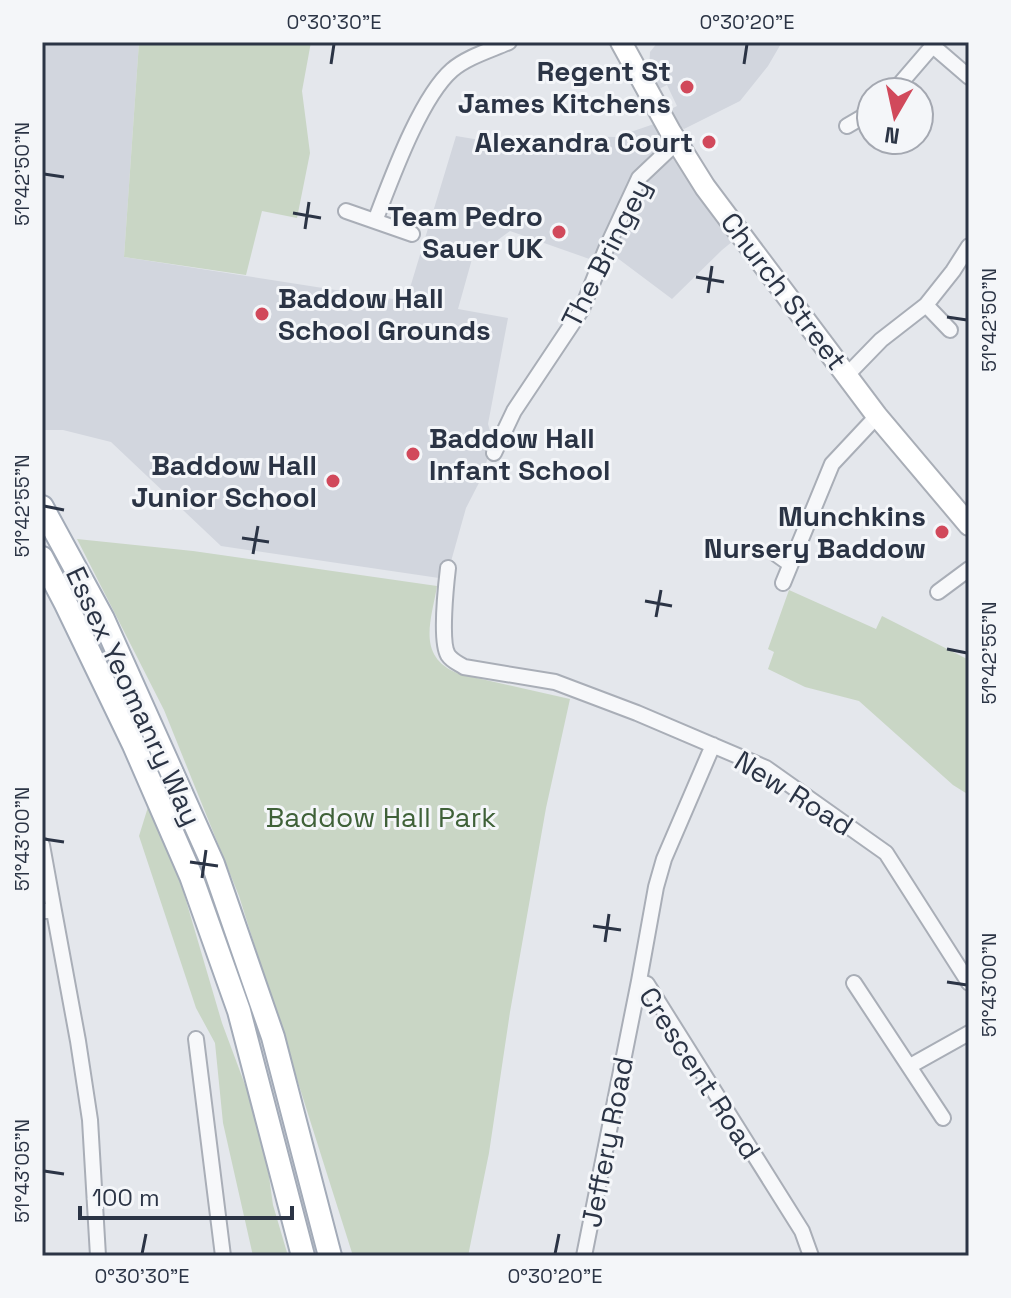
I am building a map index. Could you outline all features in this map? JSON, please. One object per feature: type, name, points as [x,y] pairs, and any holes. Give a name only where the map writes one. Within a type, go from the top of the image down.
[{"type":"main road","name":"Essex Yeomanry Way","points":[[42,507],[103,619],[213,864],[273,1037],[330,1256]]},
{"type":"main road","name":"Essex Yeomanry Way","points":[[42,558],[127,731],[191,876],[239,1011],[303,1256]]},
{"type":"street","points":[[375,221],[426,104],[454,76],[459,65],[509,42]]},
{"type":"street","name":"Church Street","points":[[621,42],[712,197],[877,416],[969,525]]},
{"type":"street","points":[[907,76],[935,44],[969,77]]},
{"type":"street","points":[[847,126],[855,121]]},
{"type":"street","name":"The Bringey","points":[[494,453],[514,411],[582,309],[639,178],[677,142]]},
{"type":"street","points":[[346,211],[412,234]]},
{"type":"street","points":[[847,375],[881,340],[926,305],[969,246]]},
{"type":"street","points":[[926,305],[950,330]]},
{"type":"street","points":[[783,583],[832,464],[877,416]]},
{"type":"street","points":[[776,554],[790,564]]},
{"type":"street","name":"New Road","points":[[448,568],[444,642],[446,652],[454,661],[464,667],[555,682],[766,768],[886,853],[969,983]]},
{"type":"street","points":[[938,592],[969,569]]},
{"type":"street","name":"Crescent Road","points":[[713,745],[664,859],[639,981],[647,984],[802,1231],[811,1256]]},
{"type":"street","points":[[42,845],[48,911],[78,1041],[90,1120],[98,1256]]},
{"type":"street","name":"Jeffery Road","points":[[584,1256],[639,981]]},
{"type":"street","points":[[854,983],[943,1118]]},
{"type":"street","points":[[910,1066],[969,1033]]},
{"type":"street","points":[[196,1039],[223,1256]]},
{"type":"shaded area","name":"Baddow Hall School Grounds","points":[[42,42],[139,42],[124,257],[406,301],[456,136],[570,155],[570,136],[616,137],[654,124],[670,154],[733,241],[672,299],[612,254],[598,262],[510,231],[472,259],[458,309],[508,318],[488,424],[492,438],[484,473],[466,508],[450,565],[439,578],[221,546],[111,442],[63,430],[42,430]]},
{"type":"shaded area","points":[[658,42],[782,42],[768,66],[740,101],[684,129],[675,123],[669,110],[677,106],[667,85],[659,89],[649,69],[650,52]]},
{"type":"green space","points":[[139,42],[311,42],[302,91],[310,153],[297,218],[262,211],[246,275],[124,257]]},
{"type":"green space","name":"Baddow Hall Park","points":[[77,539],[193,551],[437,586],[430,637],[437,658],[445,667],[459,674],[570,699],[546,808],[489,1153],[468,1256],[353,1256],[239,896],[164,710]]},
{"type":"green space","points":[[789,590],[876,629],[882,616],[969,660],[969,795],[953,785],[859,701],[805,687],[768,669],[774,652],[768,649]]},
{"type":"green space","points":[[148,807],[170,846],[222,1023],[263,1133],[273,1205],[288,1256],[253,1256],[223,1123],[215,1043],[196,1008],[139,836]]},
{"type":"place","name":"Regent St James Kitchens","points":[[687,87]]},
{"type":"place","name":"Alexandra Court","points":[[709,142]]},
{"type":"place","name":"Team Pedro Sauer UK","points":[[559,232]]},
{"type":"place","name":"Baddow Hall School Grounds","points":[[262,314]]},
{"type":"place","name":"Baddow Hall Infant School","points":[[413,454]]},
{"type":"place","name":"Baddow Hall Junior School","points":[[333,481]]},
{"type":"place","name":"Munchkins Nursery Baddow","points":[[942,532]]}]
